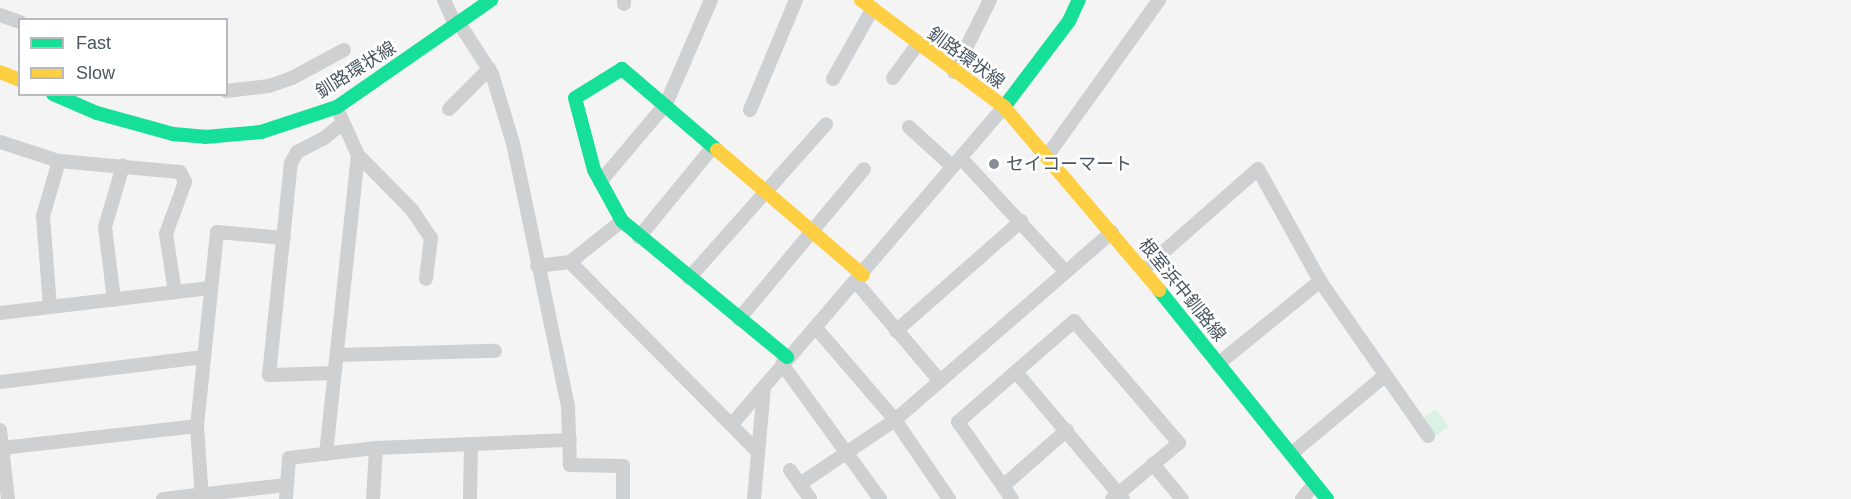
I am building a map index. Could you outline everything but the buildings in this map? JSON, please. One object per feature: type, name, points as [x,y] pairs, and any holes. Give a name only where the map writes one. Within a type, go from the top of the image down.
[{"type":"main road","name":"釧路環状線","points":[[58,96],[142,127],[206,137],[261,132],[337,107],[491,0]]},
{"type":"main road","name":"釧路環状線","points":[[861,0],[917,45],[1004,107],[1070,21],[1079,0]]},
{"type":"main road","points":[[785,361],[739,319],[622,221],[600,183],[575,98],[622,69],[666,104],[815,233],[860,279]]},
{"type":"main road","points":[[0,72],[18,79]]},
{"type":"main road","name":"根室浜中釧路線","points":[[1004,107],[1112,232],[1327,499]]},
{"type":"street","points":[[444,0],[457,24],[489,69],[513,143],[568,406],[570,465],[623,466],[623,499]]},
{"type":"street","points":[[600,183],[666,104],[711,0]]},
{"type":"street","points":[[750,110],[796,0]]},
{"type":"street","points":[[954,72],[990,0]]},
{"type":"street","points":[[1047,156],[1159,0]]},
{"type":"street","points":[[833,78],[873,8]]},
{"type":"street","points":[[0,15],[18,21]]},
{"type":"street","points":[[893,78],[917,45]]},
{"type":"street","points":[[228,90],[268,86],[292,78],[344,50]]},
{"type":"street","points":[[449,109],[489,69]]},
{"type":"street","points":[[337,107],[358,154],[412,210],[431,238],[426,279]]},
{"type":"street","points":[[733,423],[785,361],[860,279],[1004,107]]},
{"type":"street","points":[[334,373],[269,375],[291,163],[297,152],[323,140],[343,123]]},
{"type":"street","points":[[689,278],[826,124]]},
{"type":"street","points":[[909,127],[957,163],[1021,221],[1065,271]]},
{"type":"street","points":[[0,142],[59,160],[180,172],[185,182],[166,234],[175,292]]},
{"type":"street","points":[[639,237],[713,147]]},
{"type":"street","points":[[326,454],[358,154]]},
{"type":"street","points":[[50,307],[44,216],[59,160]]},
{"type":"street","points":[[114,300],[105,227],[123,166]]},
{"type":"street","points":[[1143,270],[1258,169],[1320,281],[1383,377],[1428,436]]},
{"type":"street","points":[[739,319],[815,233],[864,170]]},
{"type":"street","points":[[537,266],[570,262],[622,221]]},
{"type":"street","points":[[896,331],[1021,221]]},
{"type":"street","points":[[202,497],[197,426],[217,232],[284,238]]},
{"type":"street","points":[[800,484],[895,420],[1112,232]]},
{"type":"street","points":[[570,262],[733,423],[757,451]]},
{"type":"street","points":[[860,279],[896,331],[940,381]]},
{"type":"street","points":[[1218,364],[1320,281]]},
{"type":"street","points":[[0,313],[210,288]]},
{"type":"street","points":[[1012,499],[958,422],[1074,321],[1179,443],[1118,497],[1067,430],[1016,372]]},
{"type":"street","points":[[816,328],[895,420],[949,499]]},
{"type":"street","points":[[337,355],[495,351]]},
{"type":"street","points":[[0,382],[203,357]]},
{"type":"street","points":[[785,361],[880,499]]},
{"type":"street","points":[[1291,454],[1383,377]]},
{"type":"street","points":[[754,499],[764,387]]},
{"type":"street","points":[[2,448],[197,426]]},
{"type":"street","points":[[0,430],[9,499]]},
{"type":"street","points":[[1003,486],[1067,430]]},
{"type":"street","points":[[163,499],[286,492],[289,458],[376,448],[570,440]]},
{"type":"street","points":[[470,499],[471,444]]},
{"type":"street","points":[[373,499],[376,448]]},
{"type":"street","points":[[1153,464],[1182,499]]},
{"type":"street","points":[[790,470],[810,499]]},
{"type":"street","points":[[1302,499],[1314,484]]},
{"type":"green space","points":[[1436,409],[1448,427],[1433,438],[1420,420]]},
{"type":"traffic: fast","points":[[58,96],[97,113],[173,134],[205,137],[261,132],[337,107],[491,0]]},
{"type":"traffic: fast","points":[[1004,107],[1069,21],[1079,0]]},
{"type":"traffic: fast","points":[[717,150],[622,69],[575,98],[594,170],[622,221],[787,357]]},
{"type":"traffic: fast","points":[[1159,290],[1327,499]]},
{"type":"traffic: slow","points":[[861,0],[1004,107],[1159,290]]},
{"type":"traffic: slow","points":[[0,72],[18,79]]},
{"type":"traffic: slow","points":[[717,150],[863,275]]},
{"type":"place","name":"セイコーマート","points":[[994,164]]}]
